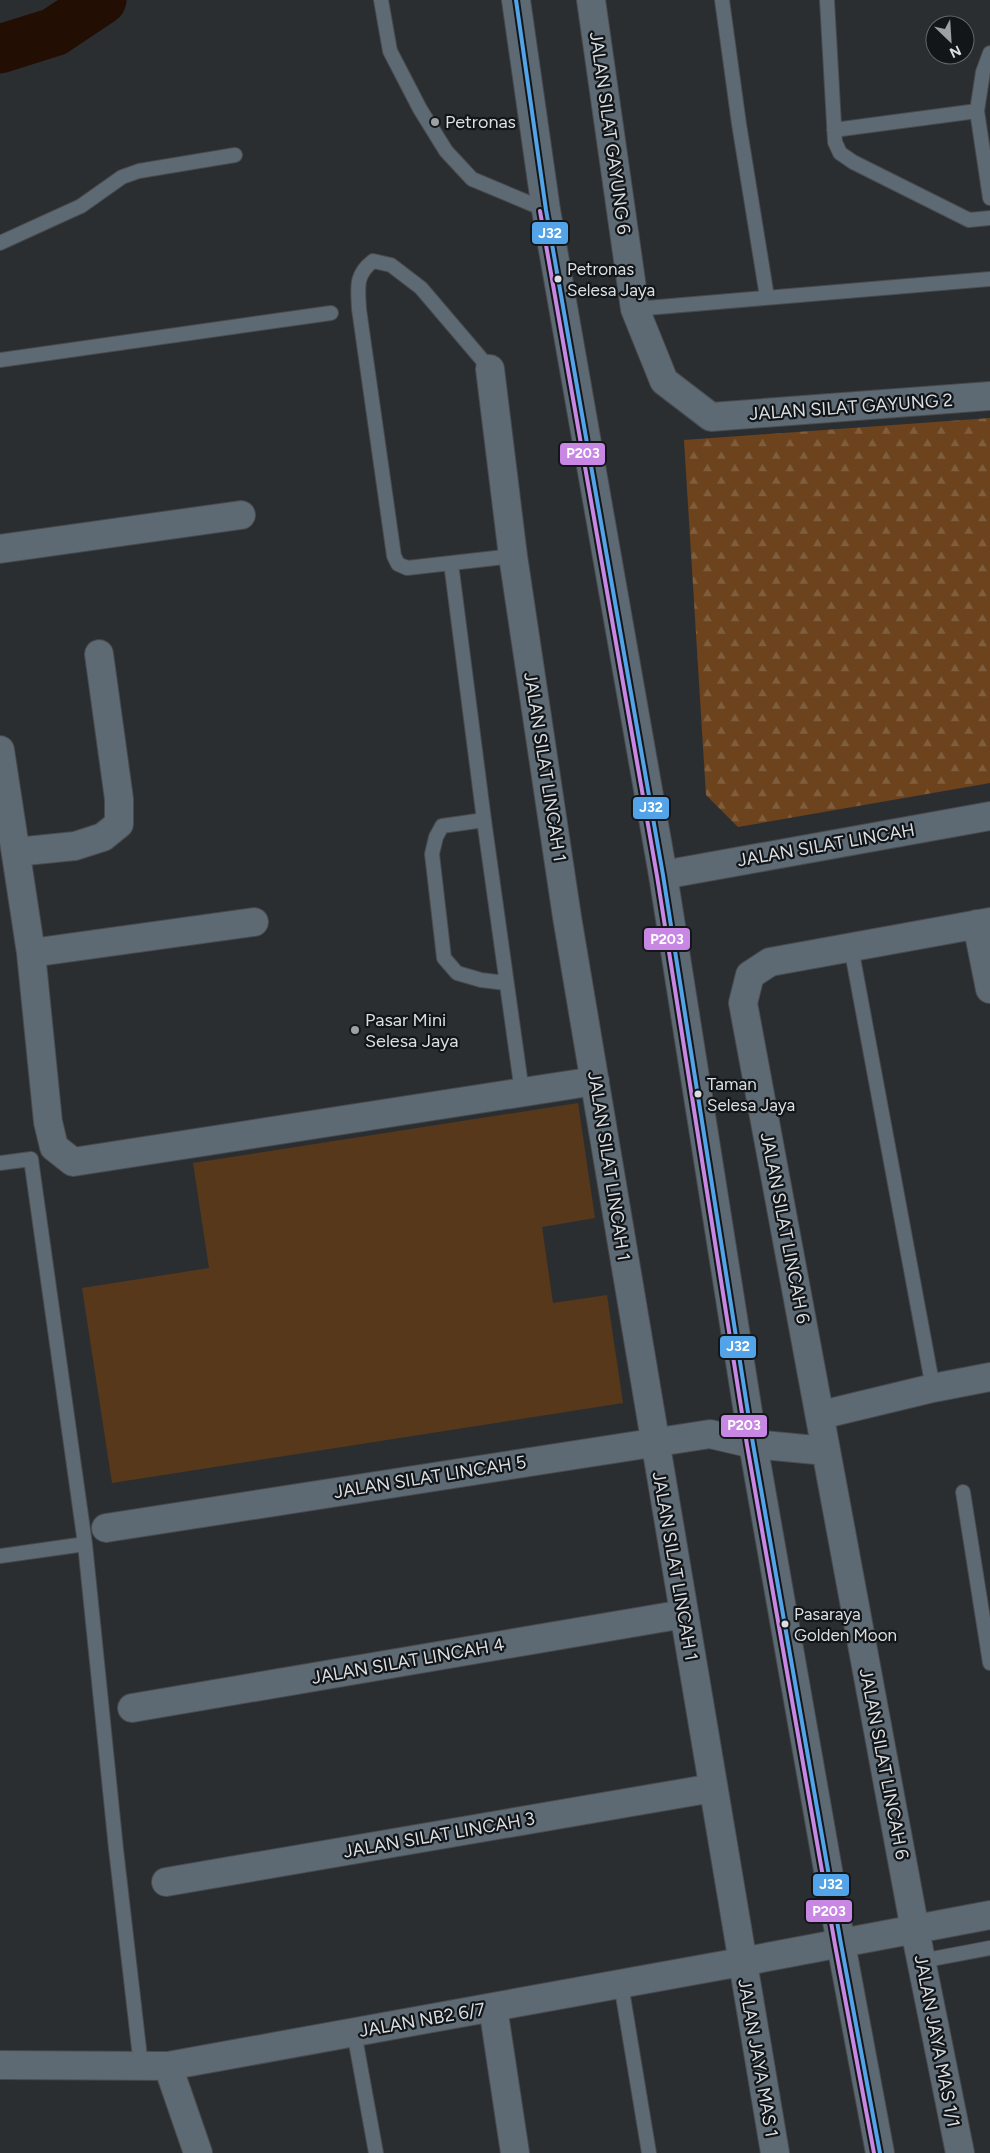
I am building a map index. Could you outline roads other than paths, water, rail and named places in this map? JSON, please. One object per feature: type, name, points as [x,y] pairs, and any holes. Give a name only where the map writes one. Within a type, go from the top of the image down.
[{"type":"street","points":[[516,0],[546,210],[663,875],[753,1444],[841,1944],[880,2153]]},
{"type":"street","name":"JALAN SILAT GAYUNG 6","points":[[591,0],[635,309],[664,381],[711,417]]},
{"type":"street","name":"JALAN SILAT LINCAH 1","points":[[490,369],[513,556],[567,917],[741,1962]]},
{"type":"street","name":"JALAN SILAT GAYUNG 2","points":[[711,417],[990,396]]},
{"type":"street","points":[[0,549],[241,515]]},
{"type":"street","points":[[16,852],[75,846],[103,837],[119,824],[119,799],[99,654]]},
{"type":"street","points":[[0,759],[31,953],[48,1122],[54,1148],[73,1162],[594,1081]]},
{"type":"street","name":"JALAN SILAT LINCAH","points":[[663,875],[990,816]]},
{"type":"street","points":[[31,953],[254,922]]},
{"type":"street","points":[[851,947],[984,923],[990,989]]},
{"type":"street","name":"JALAN SILAT LINCAH 6","points":[[851,947],[770,962],[750,975],[743,1004],[821,1415],[826,1451],[915,1930]]},
{"type":"street","points":[[821,1415],[933,1388],[990,1377]]},
{"type":"street","name":"JALAN SILAT LINCAH 5","points":[[95,1536],[710,1434],[753,1444]]},
{"type":"street","points":[[753,1444],[826,1451]]},
{"type":"street","name":"JALAN SILAT LINCAH 4","points":[[132,1708],[684,1614]]},
{"type":"street","name":"JALAN SILAT LINCAH 3","points":[[166,1882],[713,1788]]},
{"type":"street","name":"JALAN NB2 6/7","points":[[0,2065],[155,2066],[621,1984],[990,1915]]},
{"type":"street","name":"JALAN JAYA MAS 1/1","points":[[915,1930],[960,2153]]},
{"type":"street","name":"JALAN JAYA MAS 1","points":[[741,1962],[775,2153]]},
{"type":"street","points":[[493,2007],[515,2153]]},
{"type":"street","points":[[155,2066],[198,2153]]},
{"type":"lane","points":[[381,0],[390,51],[420,109],[446,151],[472,179],[546,210]]},
{"type":"lane","points":[[722,0],[739,124],[767,298]]},
{"type":"lane","points":[[827,0],[835,142],[840,153],[853,162],[969,220],[990,218]]},
{"type":"lane","points":[[990,52],[983,72],[977,111],[990,198]]},
{"type":"lane","points":[[834,130],[977,111]]},
{"type":"lane","points":[[0,243],[81,206],[122,177],[139,171],[235,155]]},
{"type":"lane","points":[[490,369],[421,288],[391,265],[373,260],[362,270],[358,285],[359,309],[394,556],[398,564],[407,568],[513,556]]},
{"type":"lane","points":[[635,309],[990,279]]},
{"type":"lane","points":[[0,360],[330,313]]},
{"type":"lane","points":[[451,564],[522,1092]]},
{"type":"lane","points":[[484,820],[442,826],[436,837],[432,854],[444,958],[457,973],[482,980],[506,983]]},
{"type":"lane","points":[[851,947],[933,1388]]},
{"type":"lane","points":[[0,1163],[31,1160],[95,1536],[116,1850],[155,2066]]},
{"type":"lane","points":[[963,1492],[990,1663]]},
{"type":"lane","points":[[0,1556],[95,1536]]},
{"type":"lane","points":[[921,1961],[990,1948]]},
{"type":"lane","points":[[621,1984],[649,2153]]},
{"type":"lane","points":[[354,2032],[376,2153]]},
{"type":"waterway","points":[[0,49],[54,32],[102,0]]},
{"type":"place","name":"Petronas","points":[[435,122]]},
{"type":"place","name":"Petronas Selesa Jaya","points":[[558,279]]},
{"type":"place","name":"Pasar Mini Selesa Jaya","points":[[355,1030]]},
{"type":"place","name":"Taman Selesa Jaya","points":[[698,1094]]},
{"type":"place","name":"Pasaraya Golden Moon","points":[[785,1624]]}]
